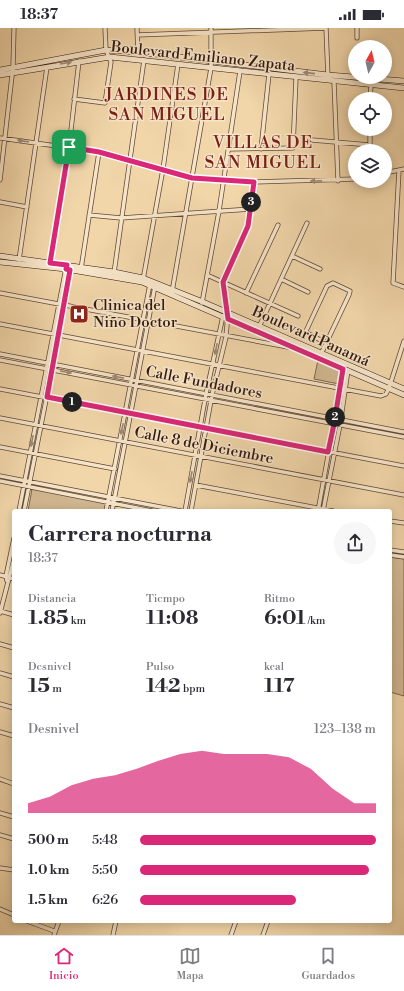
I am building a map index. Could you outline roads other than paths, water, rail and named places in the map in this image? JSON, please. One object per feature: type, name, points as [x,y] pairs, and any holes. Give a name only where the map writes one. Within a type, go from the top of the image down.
[{"type":"street","points":[[0,180],[6,139],[13,67],[14,28]]},
{"type":"street","points":[[74,99],[104,103],[111,62],[110,56],[106,50],[105,28]]},
{"type":"street","points":[[136,28],[138,52]]},
{"type":"street","points":[[137,35],[211,30],[326,28],[328,78]]},
{"type":"street","points":[[357,28],[357,38]]},
{"type":"street","points":[[172,291],[187,213],[210,65],[211,30]]},
{"type":"street","name":"Boulevard Emiliano Zapata","points":[[0,70],[106,50],[138,52],[240,71],[296,78],[404,81]]},
{"type":"street","name":"Boulevard Emiliano Zapata","points":[[0,75],[110,56],[178,64],[210,65],[328,78],[334,82],[404,88]]},
{"type":"street","points":[[114,274],[144,60]]},
{"type":"street","points":[[50,265],[69,147],[79,61]]},
{"type":"street","points":[[143,280],[163,169],[178,64]]},
{"type":"street","points":[[19,261],[46,67]]},
{"type":"street","points":[[202,304],[229,149],[240,71]]},
{"type":"street","points":[[260,149],[269,74]]},
{"type":"street","points":[[229,149],[293,148],[296,78]]},
{"type":"street","points":[[334,82],[338,181]]},
{"type":"street","points":[[371,86],[371,92]]},
{"type":"street","points":[[0,138],[99,152],[192,178],[254,182],[348,180]]},
{"type":"street","points":[[312,140],[354,144]]},
{"type":"street","points":[[81,269],[99,152]]},
{"type":"street","points":[[392,172],[404,169]]},
{"type":"street","points":[[399,170],[393,283],[404,287]]},
{"type":"street","points":[[191,509],[212,398],[226,337],[226,313],[223,282],[248,226],[254,182]]},
{"type":"street","points":[[0,202],[27,207]]},
{"type":"street","points":[[89,215],[121,218],[251,208]]},
{"type":"street","points":[[259,327],[271,304],[307,223]]},
{"type":"street","points":[[246,292],[278,226]]},
{"type":"street","name":"Boulevard Panamá","points":[[0,256],[19,261],[114,274],[143,280],[259,327],[346,368],[390,386],[404,390]]},
{"type":"street","points":[[292,256],[320,269]]},
{"type":"street","name":"Boulevard Panamá","points":[[0,262],[19,261]]},
{"type":"street","points":[[20,509],[35,453],[47,397],[52,370],[51,364],[68,268]]},
{"type":"street","points":[[207,275],[298,316]]},
{"type":"street","points":[[281,279],[308,292]]},
{"type":"street","points":[[319,356],[326,343],[350,291],[333,283],[327,286],[306,331],[326,343]]},
{"type":"street","points":[[106,509],[144,320],[153,284]]},
{"type":"street","points":[[112,509],[149,322],[153,284]]},
{"type":"street","points":[[0,293],[144,320],[219,336],[294,349]]},
{"type":"street","points":[[185,509],[206,396],[219,336],[226,313]]},
{"type":"street","name":"Boulevard Panamá","points":[[226,313],[294,349],[319,356]]},
{"type":"street","points":[[0,324],[219,367],[381,396],[386,394],[390,386],[404,341]]},
{"type":"street","name":"Calle Fundadores","points":[[0,354],[138,381],[212,398],[404,432]]},
{"type":"street","points":[[0,360],[131,385],[206,396]]},
{"type":"street","points":[[26,483],[30,452],[47,369],[51,364]]},
{"type":"street","points":[[318,509],[339,389],[346,368]]},
{"type":"street","points":[[323,509],[333,453],[341,420],[346,368]]},
{"type":"street","name":"Boulevard Panamá","points":[[390,386],[404,395]]},
{"type":"street","points":[[0,388],[404,466]]},
{"type":"street","points":[[212,398],[404,437]]},
{"type":"street","name":"Calle 8 de Diciembre","points":[[0,418],[404,495]]},
{"type":"street","points":[[0,447],[115,469]]},
{"type":"street","points":[[0,476],[26,483],[171,509]]},
{"type":"street","points":[[0,482],[26,483],[29,486],[114,503],[134,509]]},
{"type":"street","points":[[196,485],[313,509]]},
{"type":"street","points":[[24,509],[29,486]]},
{"type":"street","points":[[392,521],[404,523]]},
{"type":"street","points":[[392,550],[404,552]]},
{"type":"street","points":[[9,578],[12,554]]},
{"type":"street","points":[[392,555],[404,557]]},
{"type":"street","points":[[12,567],[0,612],[12,615]]},
{"type":"street","points":[[0,575],[9,578]]},
{"type":"street","points":[[0,644],[12,647]]},
{"type":"street","points":[[0,673],[12,676]]},
{"type":"street","points":[[0,704],[12,707]]},
{"type":"street","points":[[0,732],[12,735]]},
{"type":"street","points":[[0,779],[12,783]]},
{"type":"street","points":[[0,813],[12,816]]},
{"type":"street","points":[[0,835],[12,838]]},
{"type":"street","points":[[0,868],[12,870]]},
{"type":"street","points":[[0,910],[12,914]]},
{"type":"street","points":[[32,923],[54,933],[58,923]]},
{"type":"street","points":[[112,935],[115,923]]},
{"type":"street","points":[[231,935],[235,923]]},
{"type":"street","points":[[263,935],[267,923]]},
{"type":"place","name":"Clinica del Niño Doctor","points":[[79,314]]},
{"type":"district","name":"JARDINES DE SAN MIGUEL","points":[[167,104]]},
{"type":"district","name":"VILLAS DE SAN MIGUEL","points":[[263,152]]}]
